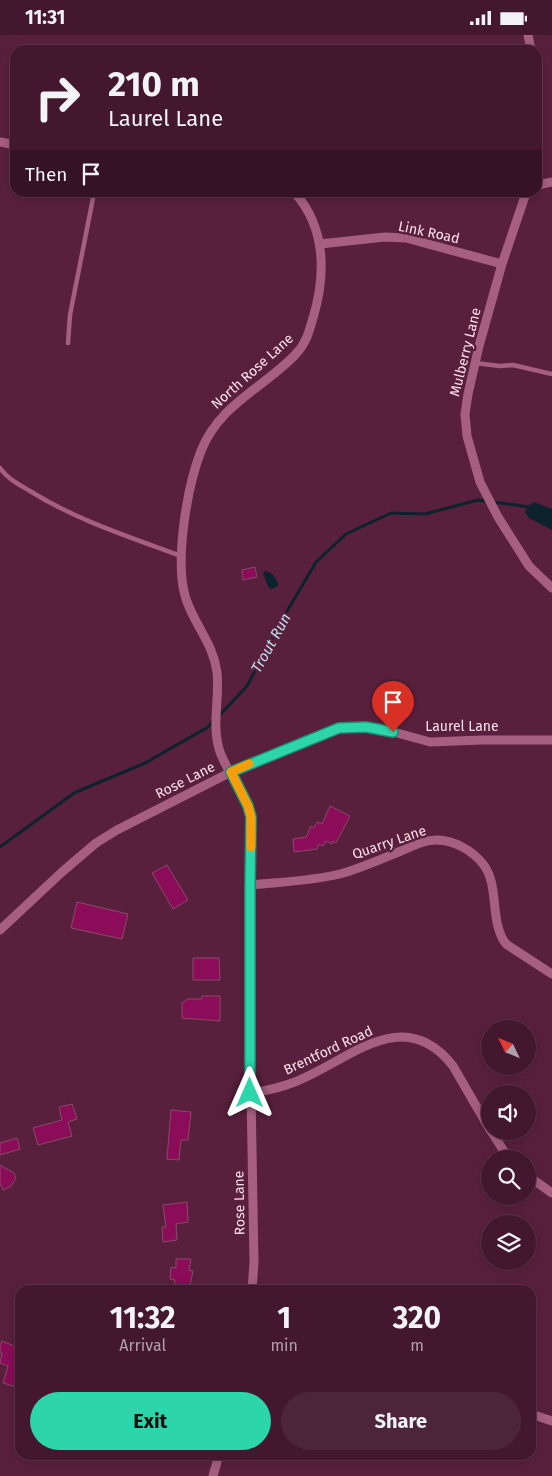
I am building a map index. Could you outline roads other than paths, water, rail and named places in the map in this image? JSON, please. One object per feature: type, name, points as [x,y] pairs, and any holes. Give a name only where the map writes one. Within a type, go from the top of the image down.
[{"type":"street","name":"North Rose Lane","points":[[231,772],[220,752],[216,705],[217,675],[214,661],[207,640],[187,601],[181,580],[181,556],[191,491],[199,459],[208,436],[230,408],[295,355],[304,344],[321,289],[322,260],[320,244],[312,218],[298,197]]},
{"type":"street","name":"Mulberry Lane","points":[[525,197],[502,264],[475,363],[465,413],[480,482],[486,495],[528,566],[552,588]]},
{"type":"street","name":"Link Road","points":[[320,244],[385,237],[406,238],[502,264]]},
{"type":"street","name":"Laurel Lane","points":[[231,772],[339,728],[379,728],[430,742],[552,740]]},
{"type":"street","name":"Rose Lane","points":[[0,930],[62,871],[96,843],[117,829],[231,772],[248,806],[251,817],[250,1093],[254,1262],[252,1285]]},
{"type":"street","name":"Quarry Lane","points":[[250,885],[318,879],[340,874],[426,842],[445,841],[471,852],[485,867],[490,878],[499,929],[506,943],[552,974]]},
{"type":"street","name":"Brentford Road","points":[[250,1093],[293,1083],[379,1040],[398,1037],[418,1038],[438,1049],[450,1061],[481,1114]]},
{"type":"street","points":[[536,1182],[552,1193]]},
{"type":"street","points":[[536,1416],[552,1421]]},
{"type":"street","points":[[213,1476],[218,1460]]},
{"type":"lane","points":[[68,343],[70,315],[93,197]]},
{"type":"lane","points":[[475,363],[500,366],[513,365],[552,374]]},
{"type":"lane","points":[[0,468],[8,477],[46,501],[81,518],[181,556]]},
{"type":"water","points":[[534,502],[552,509],[552,530],[529,518],[525,512],[528,506]]},
{"type":"water","points":[[265,571],[274,576],[278,586],[272,589],[269,588],[263,574]]},
{"type":"waterway","name":"Trout Run","points":[[218,717],[247,686],[316,562],[346,534],[391,513],[425,514],[478,500],[530,507]]},
{"type":"waterway","name":"Trout Run","points":[[0,847],[74,793],[145,763],[208,727],[213,721]]}]
